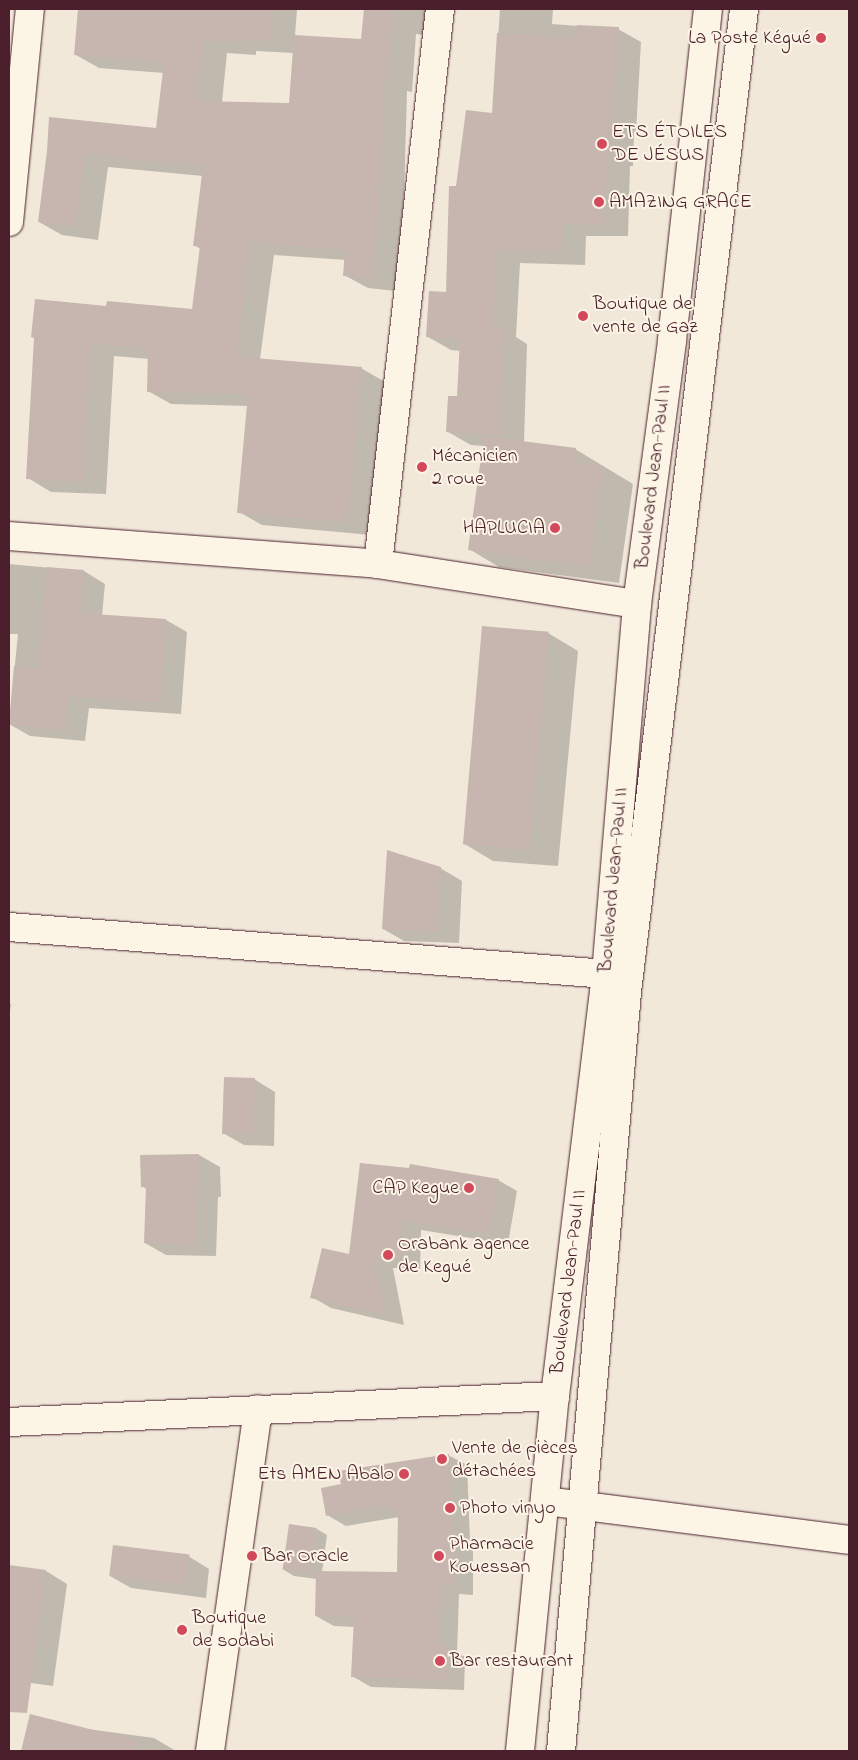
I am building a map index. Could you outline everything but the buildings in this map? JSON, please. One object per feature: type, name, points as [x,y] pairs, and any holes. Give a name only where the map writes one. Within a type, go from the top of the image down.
[{"type":"main road","points":[[9,222],[30,9]]},
{"type":"main road","points":[[378,564],[440,9]]},
{"type":"main road","name":"Boulevard Jean-Paul II","points":[[520,1751],[555,1396],[606,974],[637,604],[672,340],[708,9]]},
{"type":"main road","name":"Boulevard Jean-Paul II","points":[[560,1751],[627,992],[744,9]]},
{"type":"main road","points":[[9,536],[378,564],[637,604]]},
{"type":"main road","points":[[9,927],[606,974]]},
{"type":"main road","points":[[9,1422],[555,1396]]},
{"type":"main road","points":[[210,1751],[258,1409]]},
{"type":"main road","points":[[546,1501],[849,1540]]},
{"type":"place","name":"La Poste Kégué","points":[[821,38]]},
{"type":"place","name":"ETS ÉTOILES DE JÉSUS","points":[[602,144]]},
{"type":"place","name":"AMAZING GRACE","points":[[599,202]]},
{"type":"place","name":"Boutique de vente de Gaz","points":[[583,316]]},
{"type":"place","name":"Mécanicien 2 roue","points":[[422,467]]},
{"type":"place","name":"HAPLUCIA","points":[[555,528]]},
{"type":"place","name":"CAP Kegue","points":[[469,1188]]},
{"type":"place","name":"Orabank agence de Kegué","points":[[388,1255]]},
{"type":"place","name":"Vente de pièces détachées","points":[[442,1459]]},
{"type":"place","name":"Ets AMEN Abalo","points":[[404,1474]]},
{"type":"place","name":"Photo vinyo","points":[[450,1508]]},
{"type":"place","name":"Bar Oracle","points":[[252,1556]]},
{"type":"place","name":"Pharmacie Kouessan","points":[[439,1556]]},
{"type":"place","name":"Boutique de sodabi","points":[[182,1630]]},
{"type":"place","name":"Bar restaurant","points":[[440,1661]]}]
